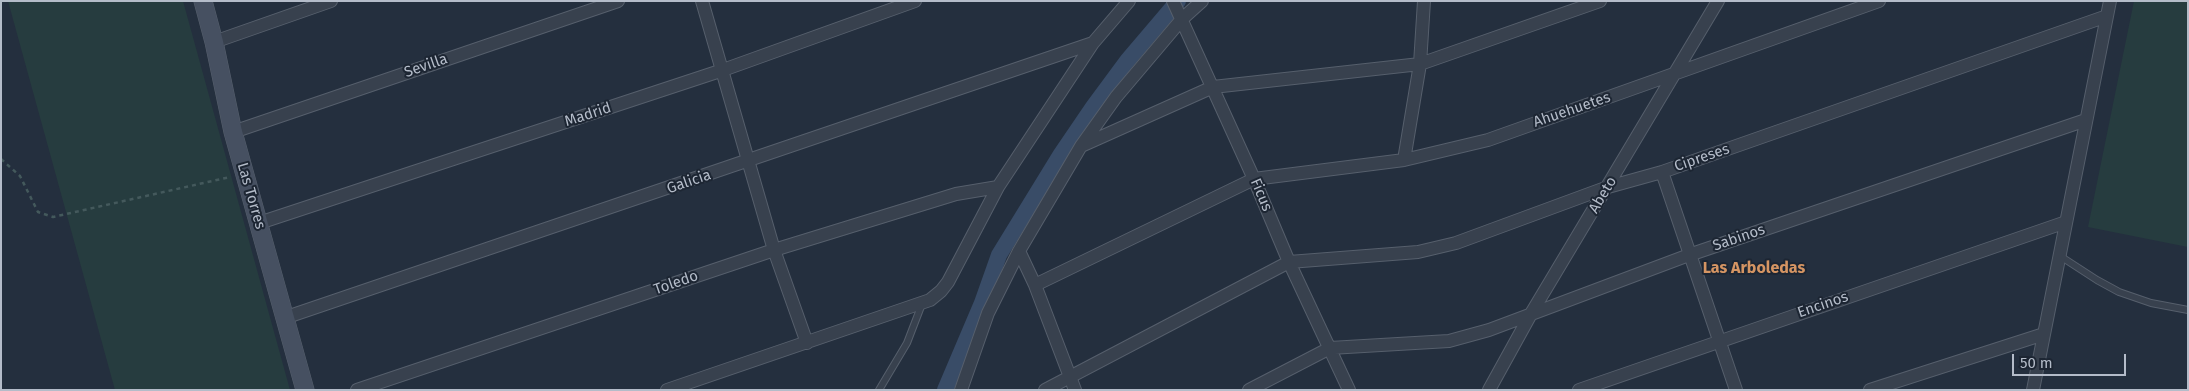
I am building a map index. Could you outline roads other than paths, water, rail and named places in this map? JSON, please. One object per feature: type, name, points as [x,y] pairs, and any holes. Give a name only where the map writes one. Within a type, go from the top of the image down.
[{"type":"street","name":"Las Torres","points":[[203,1],[244,174],[306,390]]},
{"type":"street","points":[[214,42],[332,1]]},
{"type":"street","name":"Sevilla","points":[[233,132],[618,1]]},
{"type":"street","points":[[702,1],[774,250],[807,343]]},
{"type":"street","name":"Madrid","points":[[259,224],[723,70],[915,1]]},
{"type":"street","points":[[667,390],[926,302],[948,282],[998,188],[1093,43],[1129,1]]},
{"type":"street","points":[[961,390],[988,313],[1019,251],[1081,146],[1177,10],[1202,1]]},
{"type":"street","points":[[1404,160],[1420,64],[1424,1]]},
{"type":"street","points":[[1081,146],[1213,87],[1420,64],[1600,1]]},
{"type":"street","name":"Abeto","points":[[1489,390],[1532,312],[1718,1]]},
{"type":"street","name":"Ahuehuetes","points":[[1035,285],[1254,178],[1404,160],[1488,140],[1879,1]]},
{"type":"street","points":[[2032,390],[2110,1]]},
{"type":"street","name":"Ficus","points":[[1177,10],[1254,178],[1289,262],[1349,390]]},
{"type":"street","name":"Cipreses","points":[[1289,262],[1438,249],[1608,187],[1662,172],[2107,16]]},
{"type":"street","name":"Galicia","points":[[284,318],[748,162],[1093,43]]},
{"type":"street","name":"Sabinos","points":[[1330,348],[1449,341],[1489,330],[1532,312],[1689,255],[2086,120]]},
{"type":"street","points":[[1662,172],[1736,390]]},
{"type":"street","name":"Toledo","points":[[357,390],[774,250],[956,194],[998,188]]},
{"type":"street","name":"Encinos","points":[[1580,390],[2066,222]]},
{"type":"street","points":[[1019,251],[1035,285],[1075,390]]},
{"type":"street","points":[[1044,390],[1289,262]]},
{"type":"street","points":[[1870,390],[2044,334]]},
{"type":"street","points":[[1249,390],[1330,348]]},
{"type":"lane","points":[[2060,256],[2119,292],[2151,303],[2188,310]]},
{"type":"lane","points":[[879,390],[908,343],[926,302]]},
{"type":"waterway","points":[[945,390],[982,303],[999,255],[1061,154],[1093,107],[1127,61],[1178,1]]},
{"type":"district","name":"Las Arboledas","points":[[1754,269]]}]
